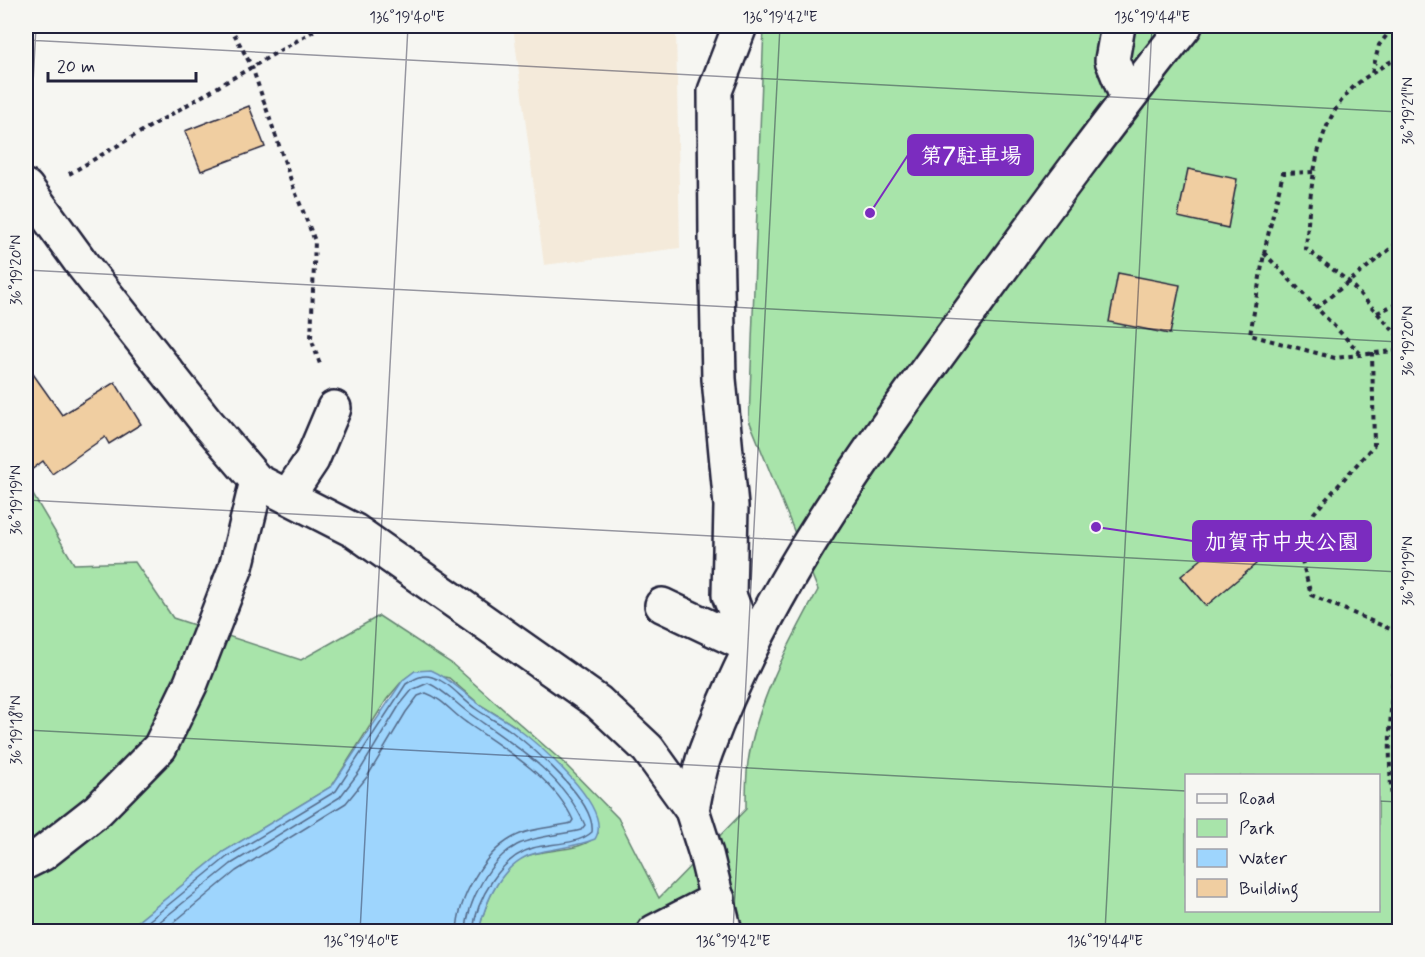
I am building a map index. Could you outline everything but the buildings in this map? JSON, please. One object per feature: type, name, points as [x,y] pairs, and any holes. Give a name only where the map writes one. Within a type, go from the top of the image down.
[{"type":"street","points":[[740,26],[715,91],[716,238],[719,379],[731,506],[729,595],[749,646]]},
{"type":"street","points":[[1118,26],[1112,60],[1127,98]]},
{"type":"street","points":[[692,810],[705,753],[749,646],[820,522],[920,380],[1127,98],[1185,26]]},
{"type":"street","points":[[29,191],[82,264],[205,420],[257,481],[355,531],[598,702],[648,749],[692,810],[718,899],[725,932]]},
{"type":"street","points":[[288,496],[312,460],[334,408]]},
{"type":"street","points":[[26,862],[42,855],[98,810],[160,747],[191,684],[236,567],[257,481]]},
{"type":"street","points":[[662,606],[749,646]]},
{"type":"street","points":[[654,932],[718,899]]},
{"type":"path","points":[[230,26],[252,67],[294,189],[315,241],[311,338],[334,408]]},
{"type":"path","points":[[29,191],[322,26]]},
{"type":"path","points":[[1372,74],[1378,45],[1394,26]]},
{"type":"path","points":[[1400,59],[1394,59],[1346,95],[1326,129],[1313,172],[1306,249],[1348,281],[1400,338]]},
{"type":"path","points":[[1313,172],[1283,173],[1264,253],[1250,335],[1335,358],[1400,350]]},
{"type":"path","points":[[1316,308],[1400,241]]},
{"type":"path","points":[[1264,253],[1361,354]]},
{"type":"path","points":[[1377,313],[1400,302]]},
{"type":"path","points":[[1372,352],[1374,445],[1314,513],[1299,549],[1311,595],[1398,632],[1391,700],[1390,784],[1400,846]]},
{"type":"shaded area","points":[[513,26],[676,26],[680,248],[544,265]]},
{"type":"green space","points":[[764,26],[1399,26],[1399,931],[479,931],[494,889],[507,870],[515,863],[533,854],[583,844],[592,840],[598,833],[537,747],[515,726],[479,704],[449,678],[415,671],[403,680],[387,699],[332,786],[223,852],[126,931],[26,931],[26,483],[74,564],[135,562],[173,618],[301,660],[379,616],[451,663],[564,763],[618,818],[659,898],[746,809],[746,779],[752,739],[766,695],[818,590],[749,420]]},
{"type":"water","points":[[431,670],[514,726],[571,777],[594,811],[598,826],[595,839],[536,853],[514,864],[505,873],[491,895],[479,931],[126,931],[223,852],[332,786],[403,680],[415,671]]},
{"type":"place","name":"第7駐車場","points":[[870,213]]},
{"type":"place","name":"加賀市中央公園","points":[[1096,527]]}]
